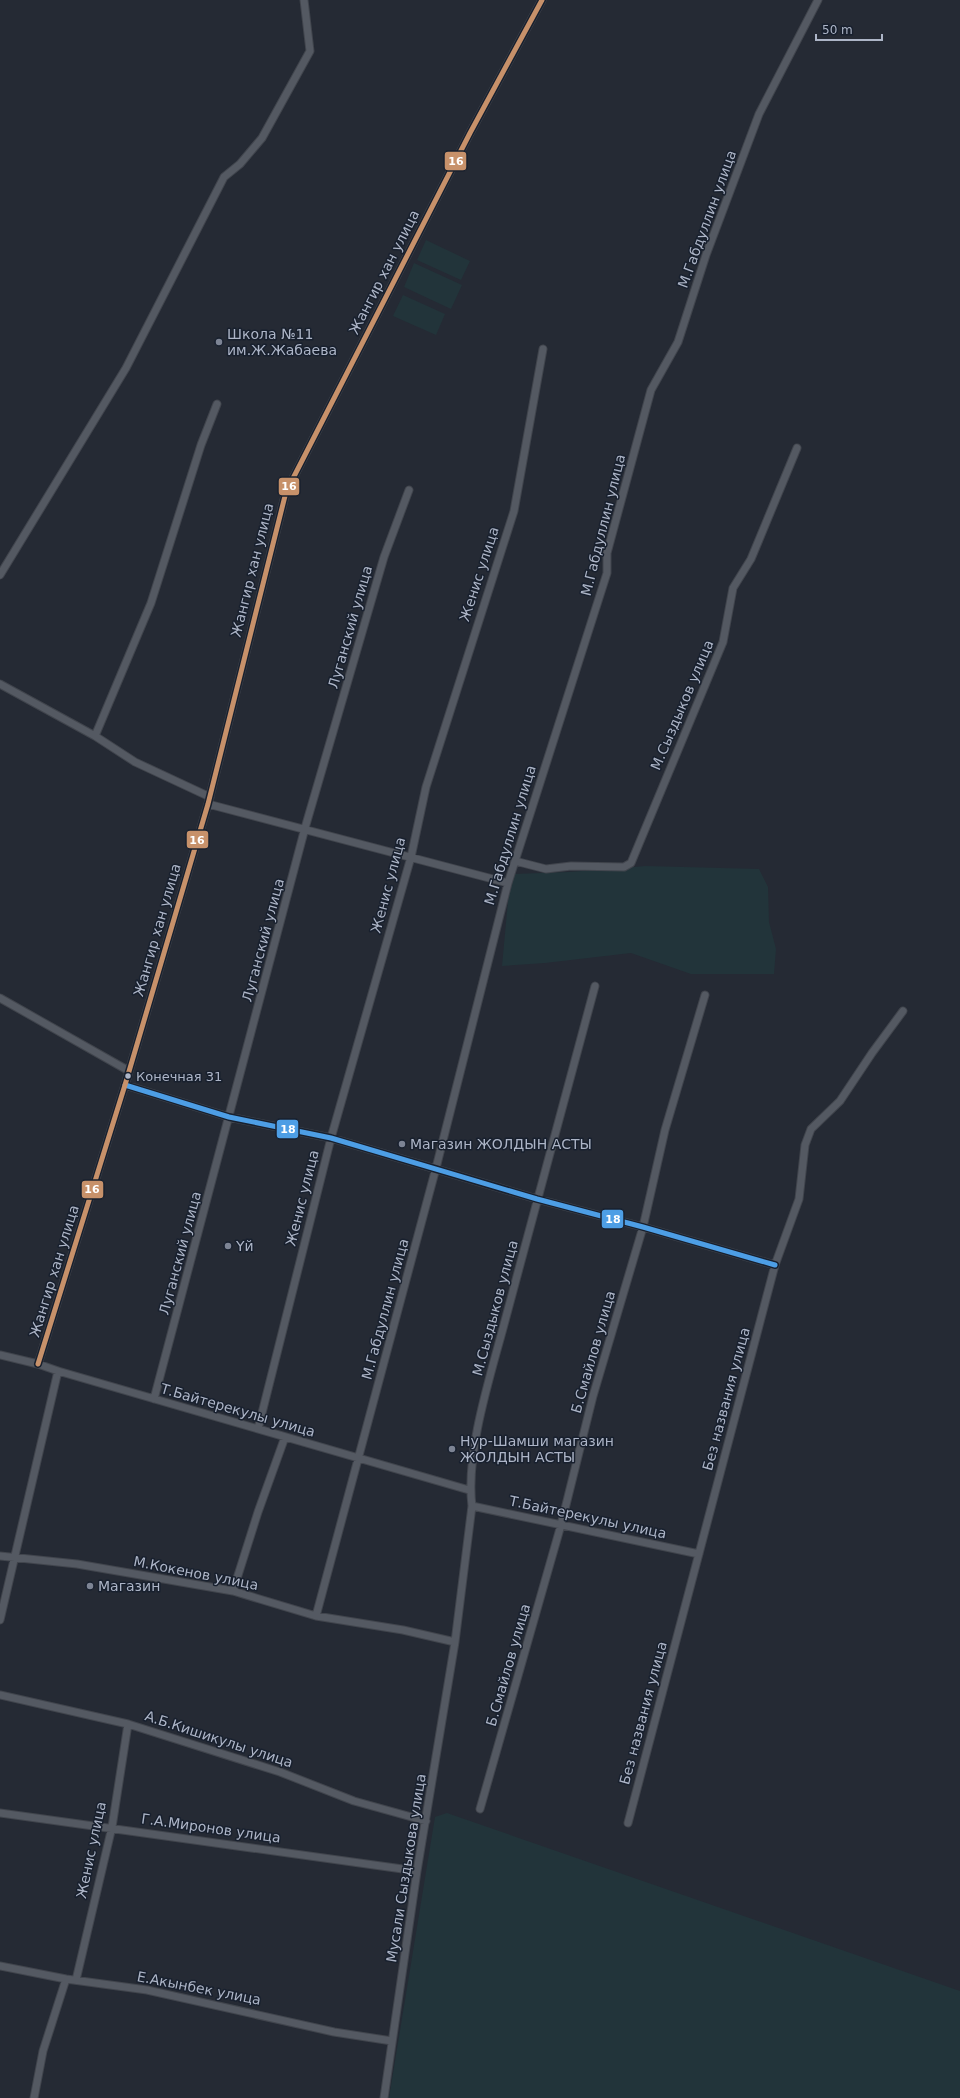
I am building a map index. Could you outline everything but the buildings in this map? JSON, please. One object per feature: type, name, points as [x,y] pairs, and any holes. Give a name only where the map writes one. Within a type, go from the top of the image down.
[{"type":"street","points":[[0,575],[126,368],[224,177],[240,164],[262,138],[310,51],[304,0]]},
{"type":"street","name":"Жангир хан улица","points":[[38,1364],[130,1071],[209,800],[286,492],[470,133],[542,0]]},
{"type":"street","name":"М.Габдуллин улица","points":[[316,1616],[436,1168],[508,883],[607,573],[608,546],[651,390],[678,342],[706,255],[759,114],[818,0]]},
{"type":"street","name":"Женис улица","points":[[258,1429],[331,1138],[411,857],[426,787],[514,511],[543,349]]},
{"type":"street","points":[[95,736],[151,603],[201,445],[217,404]]},
{"type":"street","name":"М.Сыздыков улица","points":[[515,861],[546,869],[571,866],[624,867],[631,863],[723,642],[733,588],[751,559],[797,448]]},
{"type":"street","name":"Луганский улица","points":[[154,1399],[305,828],[384,558],[409,490]]},
{"type":"street","points":[[0,684],[95,736],[135,762],[209,800],[305,828],[508,883]]},
{"type":"street","name":"М.Сыздыков улица","points":[[455,1642],[472,1506],[470,1490],[476,1436],[537,1199],[595,986]]},
{"type":"street","name":"Б.Смайлов улица","points":[[480,1809],[561,1525],[592,1396],[643,1226],[665,1130],[706,995]]},
{"type":"street","points":[[0,998],[130,1071]]},
{"type":"street","name":"Без названия улица","points":[[628,1823],[775,1265],[799,1199],[805,1145],[812,1129],[840,1101],[872,1053],[903,1011]]},
{"type":"street","points":[[125,1085],[229,1117],[331,1138],[537,1199],[643,1226],[775,1265]]},
{"type":"street","name":"Т.Байтерекулы улица","points":[[0,1355],[38,1364],[58,1372],[470,1490]]},
{"type":"street","points":[[0,1620],[58,1372]]},
{"type":"street","points":[[233,1591],[258,1512],[285,1437]]},
{"type":"street","name":"Т.Байтерекулы улица","points":[[472,1506],[699,1554]]},
{"type":"street","name":"М.Кокенов улица","points":[[0,1556],[14,1559],[77,1564],[233,1591],[316,1616],[403,1630],[455,1642]]},
{"type":"street","name":"Мусали Сыздыкова улица","points":[[384,2098],[417,1870],[455,1642]]},
{"type":"street","name":"А.Б.Кишикулы улица","points":[[0,1695],[128,1724],[280,1772],[354,1801],[426,1821]]},
{"type":"street","name":"Женис улица","points":[[76,1980],[112,1827],[128,1724]]},
{"type":"street","name":"Г.А.Миронов улица","points":[[0,1813],[112,1827],[417,1870]]},
{"type":"street","name":"Е.Акынбек улица","points":[[0,1966],[66,1979],[147,1990],[334,2032],[392,2041]]},
{"type":"street","points":[[34,2098],[43,2050],[66,1979]]},
{"type":"shaded area","points":[[426,240],[470,261],[461,280],[417,260]]},
{"type":"shaded area","points":[[414,263],[462,285],[451,309],[404,287]]},
{"type":"shaded area","points":[[403,295],[445,314],[436,335],[393,316]]},
{"type":"shaded area","points":[[646,866],[759,869],[768,887],[769,922],[776,949],[774,974],[691,974],[631,953],[545,963],[502,966],[509,890],[514,874],[569,872]]},
{"type":"shaded area","points":[[447,1813],[960,1991],[960,2098],[389,2098],[435,1817]]},
{"type":"transit line","name":"16","points":[[38,1364],[125,1085],[208,804],[286,492],[470,133],[542,0]]},
{"type":"transit line","name":"18","points":[[125,1085],[229,1117],[331,1138],[537,1199],[643,1227],[775,1265]]},
{"type":"place","name":"Школа №11 им.Ж.Жабаева","points":[[219,342]]},
{"type":"place","name":"Конечная 31","points":[[128,1076]]},
{"type":"place","name":"Магазин ЖОЛДЫН АСТЫ","points":[[402,1144]]},
{"type":"place","name":"Үй","points":[[228,1246]]},
{"type":"place","name":"Нур-Шамши магазин ЖОЛДЫН АСТЫ","points":[[452,1449]]},
{"type":"place","name":"Магазин","points":[[90,1586]]}]
